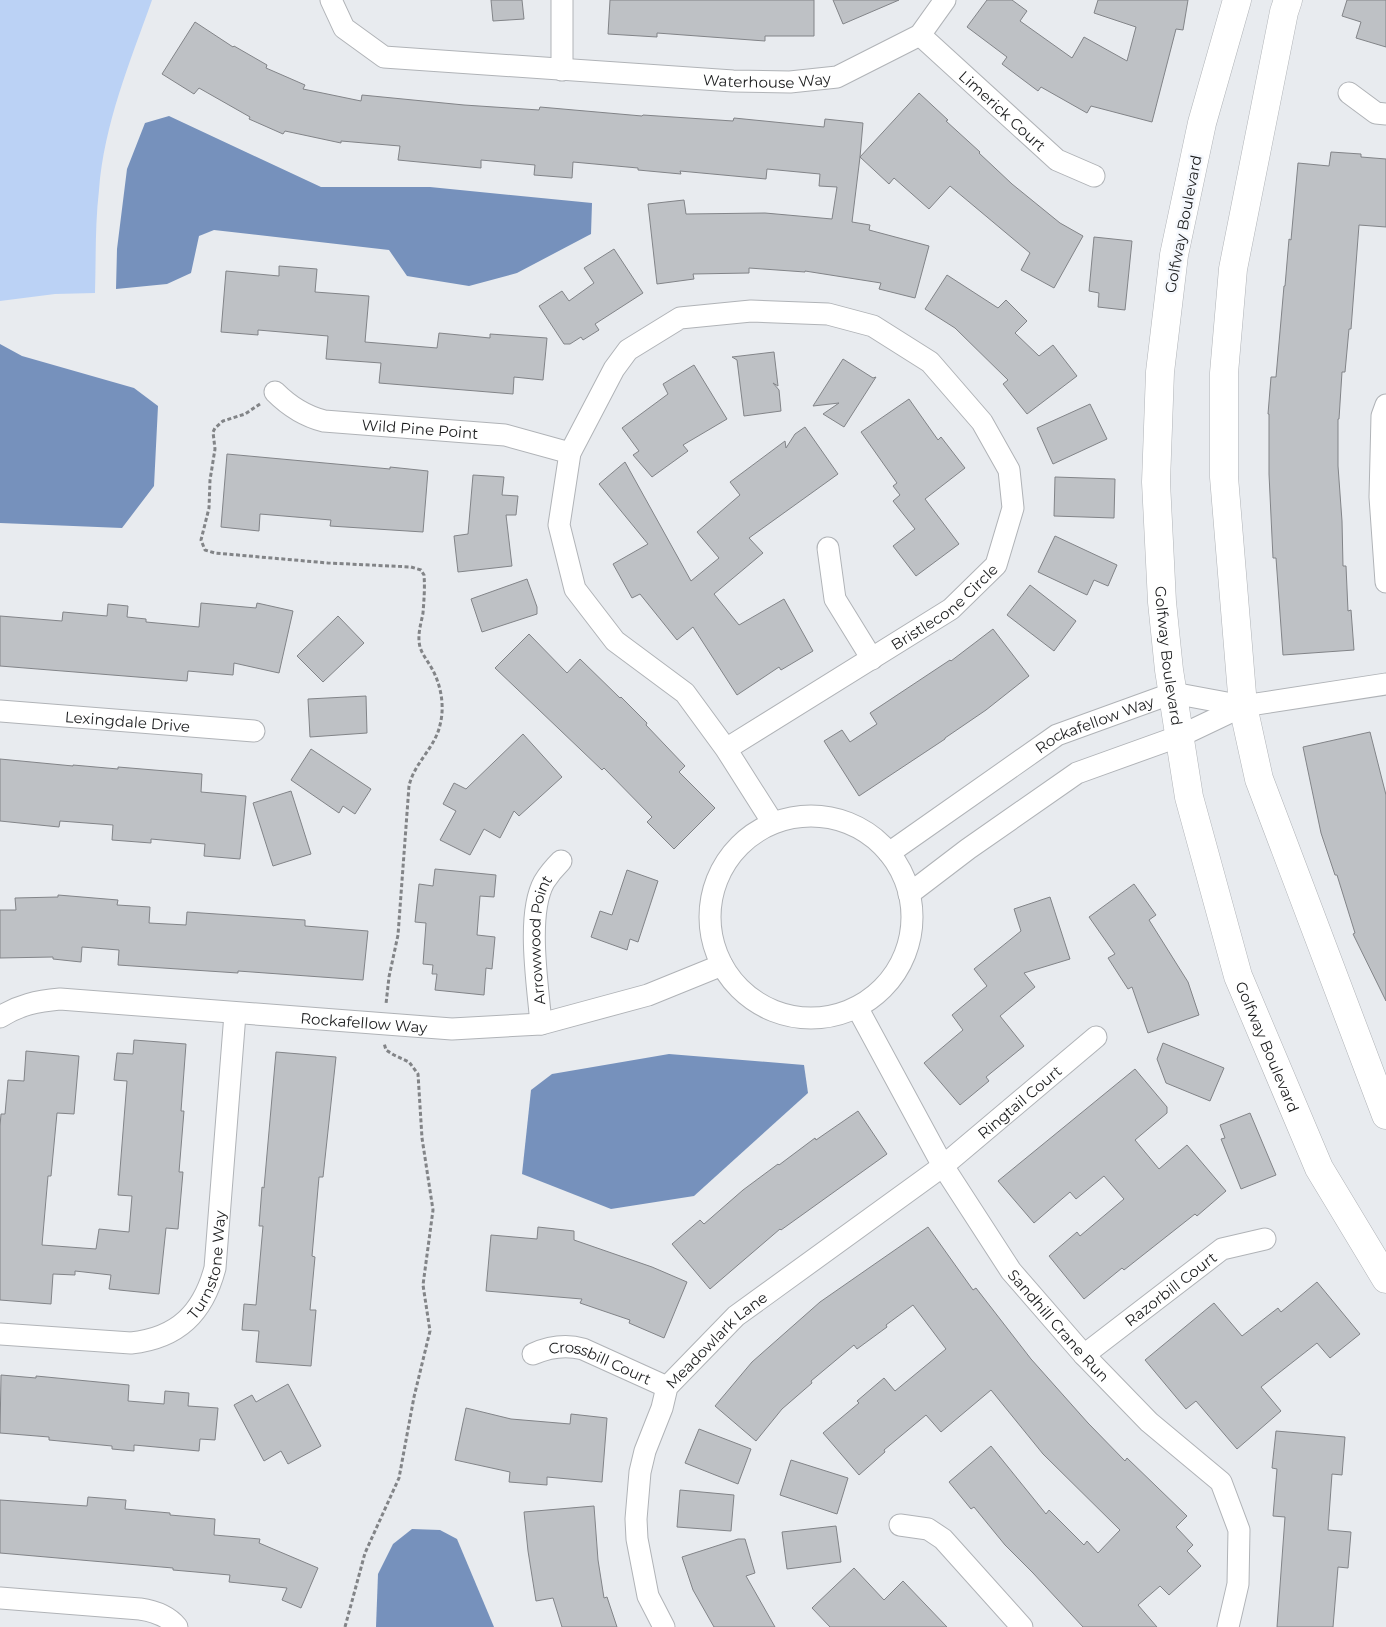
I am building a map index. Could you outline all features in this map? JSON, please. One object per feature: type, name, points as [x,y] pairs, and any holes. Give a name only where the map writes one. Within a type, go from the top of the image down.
[{"type":"street","name":"Waterhouse Way","points":[[331,0],[344,28],[384,56],[733,81],[790,82],[838,76],[920,35],[945,0]]},
{"type":"street","points":[[562,0],[562,70]]},
{"type":"street","name":"Golfway Boulevard","points":[[1237,0],[1202,123],[1174,255],[1160,372],[1156,491],[1162,602],[1169,670],[1190,797],[1238,976],[1319,1168],[1386,1279]]},
{"type":"street","points":[[1288,0],[1284,12],[1233,269],[1224,373],[1224,477],[1243,706],[1259,779],[1386,1115]]},
{"type":"street","name":"Limerick Court","points":[[920,35],[1057,160],[1094,176]]},
{"type":"street","points":[[1349,93],[1376,112],[1386,114]]},
{"type":"street","name":"Bristlecone Circle","points":[[726,749],[951,610],[996,565],[1013,508],[1009,470],[982,422],[930,362],[873,326],[828,314],[750,311],[680,318],[628,350],[614,369],[570,453],[559,525],[575,589],[615,641],[685,693],[726,749],[772,822]]},
{"type":"street","name":"Wild Pine Point","points":[[275,392],[283,401],[302,413],[324,421],[505,435],[570,453]]},
{"type":"street","points":[[1386,405],[1382,416],[1380,497],[1386,582]]},
{"type":"street","points":[[828,548],[835,599],[872,659]]},
{"type":"street","points":[[909,894],[968,849],[1077,773],[1180,736],[1243,706],[1386,684]]},
{"type":"street","name":"Rockafellow Way","points":[[889,853],[1058,735],[1173,692],[1243,706]]},
{"type":"street","name":"Lexingdale Drive","points":[[0,711],[254,731]]},
{"type":"street","points":[[796,816],[820,816],[844,821],[866,832],[889,853],[909,894],[912,923],[906,951],[892,976],[858,1009],[819,1018],[790,1016],[762,1006],[739,988],[722,965],[712,938],[710,910],[716,882],[729,857],[748,837],[772,822],[796,816]]},
{"type":"street","name":"Arrowwood Point","points":[[541,1024],[535,941],[536,909],[544,882],[561,861]]},
{"type":"street","name":"Rockafellow Way","points":[[0,1017],[13,1009],[27,1004],[60,999],[235,1014],[452,1029],[541,1024],[648,995],[722,965]]},
{"type":"street","name":"Sandhill Crane Run","points":[[858,1009],[943,1166],[1010,1271],[1084,1355],[1149,1422],[1221,1482],[1239,1530],[1238,1584],[1228,1627]]},
{"type":"street","name":"Turnstone Way","points":[[0,1334],[131,1343],[146,1342],[172,1332],[196,1311],[211,1284],[217,1253],[235,1014]]},
{"type":"street","name":"Ringtail Court","points":[[943,1166],[1096,1037]]},
{"type":"street","name":"Meadowlark Lane","points":[[664,1627],[648,1596],[636,1519],[641,1465],[652,1428],[662,1408],[667,1387],[736,1316],[943,1166]]},
{"type":"street","name":"Razorbill Court","points":[[1084,1355],[1222,1250],[1265,1239]]},
{"type":"street","name":"Crossbill Court","points":[[533,1354],[554,1347],[583,1349],[667,1387]]},
{"type":"street","points":[[900,1525],[928,1529],[943,1539],[1022,1627]]},
{"type":"street","points":[[0,1598],[153,1611],[165,1617],[177,1627]]},
{"type":"path","points":[[275,392],[250,412],[223,421],[215,428],[213,437],[214,456],[210,480],[210,508],[201,535],[203,548],[215,553],[274,559],[411,567],[421,570],[424,574],[423,614],[419,640],[422,654],[434,672],[440,686],[442,703],[440,727],[416,768],[409,786],[398,935],[389,977],[383,1038],[386,1050],[409,1062],[418,1074],[422,1138],[433,1210],[423,1285],[430,1331],[414,1397],[398,1478],[365,1553],[345,1627]]},
{"type":"shaded area","points":[[0,0],[152,0],[119,94],[106,141],[96,229],[95,293],[55,294],[0,301]]},
{"type":"shaded area","points":[[169,116],[321,187],[430,187],[592,203],[591,234],[517,273],[469,286],[407,276],[389,250],[214,230],[199,236],[191,273],[167,284],[116,289],[117,249],[127,169],[145,123]]},
{"type":"shaded area","points":[[0,344],[22,356],[134,388],[158,406],[154,486],[122,528],[0,523]]},
{"type":"shaded area","points":[[669,1054],[804,1065],[808,1093],[694,1196],[611,1209],[522,1174],[531,1090],[552,1074]]},
{"type":"shaded area","points":[[412,1529],[440,1530],[457,1539],[494,1627],[376,1627],[378,1574],[393,1544]]},
{"type":"building","points":[[491,0],[522,0],[524,19],[493,21]]},
{"type":"building","points":[[610,0],[814,0],[814,36],[765,36],[765,41],[657,33],[657,37],[608,34]]},
{"type":"building","points":[[833,0],[899,0],[843,24]]},
{"type":"building","points":[[987,0],[1012,0],[1027,11],[1020,21],[1072,58],[1084,37],[1127,61],[1136,27],[1094,13],[1098,0],[1188,0],[1183,30],[1176,29],[1152,122],[1091,106],[1087,113],[1041,87],[1038,91],[1002,64],[1007,57],[967,27]]},
{"type":"building","points":[[1347,0],[1386,0],[1386,47],[1356,38],[1361,22],[1342,16]]},
{"type":"building","points":[[195,22],[233,47],[267,65],[266,68],[305,85],[303,89],[361,101],[362,95],[464,105],[539,110],[540,107],[642,116],[733,121],[734,118],[824,127],[825,119],[863,123],[852,222],[870,225],[869,230],[929,246],[915,298],[879,289],[881,283],[805,271],[749,268],[749,273],[693,274],[694,279],[657,284],[648,204],[684,200],[686,214],[765,213],[832,219],[837,187],[819,186],[820,174],[767,169],[766,179],[680,171],[681,174],[573,162],[572,178],[534,175],[535,165],[481,160],[481,168],[398,160],[400,146],[341,141],[341,143],[285,131],[283,134],[249,119],[250,117],[199,88],[194,94],[162,74]]},
{"type":"building","points":[[919,93],[1012,184],[1060,223],[1083,236],[1054,288],[1021,270],[1030,253],[950,186],[929,209],[894,178],[889,184],[860,157]]},
{"type":"building","points":[[1331,152],[1361,154],[1361,157],[1386,159],[1386,227],[1359,225],[1351,329],[1349,329],[1345,372],[1342,372],[1338,419],[1338,466],[1343,566],[1346,566],[1348,611],[1351,610],[1354,650],[1283,655],[1276,558],[1273,558],[1269,474],[1268,414],[1271,377],[1276,377],[1298,163],[1329,166]]},
{"type":"building","points":[[1094,237],[1132,241],[1125,310],[1098,307],[1099,293],[1089,291]]},
{"type":"building","points":[[614,249],[643,293],[595,324],[599,330],[583,340],[581,337],[570,344],[564,344],[539,306],[562,291],[569,301],[594,283],[584,268]]},
{"type":"building","points":[[279,266],[317,269],[315,292],[369,296],[365,342],[437,348],[439,333],[490,338],[490,334],[547,338],[543,380],[514,377],[513,394],[379,383],[381,363],[326,359],[328,336],[258,330],[258,335],[221,332],[226,271],[279,276]]},
{"type":"building","points":[[947,275],[998,308],[1006,300],[1027,321],[1015,333],[1039,356],[1053,345],[1077,376],[1027,414],[1003,384],[1008,380],[955,328],[925,309]]},
{"type":"building","points":[[774,352],[778,386],[773,383],[779,390],[781,411],[744,416],[737,360],[732,357]]},
{"type":"building","points":[[843,359],[873,378],[876,377],[844,427],[823,414],[839,403],[813,406]]},
{"type":"building","points":[[694,365],[727,419],[683,445],[688,451],[652,477],[633,455],[639,451],[622,428],[668,394],[663,384]]},
{"type":"building","points":[[909,399],[938,440],[941,437],[965,468],[925,499],[959,544],[916,576],[893,546],[915,529],[893,501],[900,495],[893,486],[897,483],[861,432]]},
{"type":"building","points":[[1090,404],[1107,439],[1053,464],[1037,428]]},
{"type":"building","points":[[805,427],[838,474],[749,538],[763,553],[714,594],[739,625],[784,599],[813,651],[781,670],[779,667],[737,695],[693,627],[677,640],[640,594],[632,598],[613,564],[648,544],[599,484],[625,462],[691,581],[719,558],[697,532],[740,495],[730,482],[785,441],[786,448],[795,434]]},
{"type":"building","points":[[227,454],[428,471],[423,532],[330,526],[331,520],[260,514],[259,531],[221,527]]},
{"type":"building","points":[[473,475],[504,477],[502,495],[518,496],[516,515],[506,515],[512,566],[458,572],[454,536],[468,534]]},
{"type":"building","points":[[1055,477],[1115,479],[1114,518],[1054,516]]},
{"type":"building","points":[[1055,536],[1117,565],[1108,586],[1094,580],[1087,595],[1038,572]]},
{"type":"building","points":[[527,579],[537,607],[537,614],[482,632],[471,599]]},
{"type":"building","points":[[1030,585],[1076,621],[1054,651],[1007,615]]},
{"type":"building","points":[[201,603],[256,608],[257,603],[293,611],[279,673],[234,663],[233,675],[188,671],[187,681],[0,666],[0,616],[62,621],[63,612],[107,616],[108,604],[128,606],[127,617],[146,619],[146,622],[199,627]]},
{"type":"building","points":[[338,616],[364,643],[323,682],[297,656]]},
{"type":"building","points":[[993,629],[1029,676],[945,739],[859,796],[824,741],[842,730],[850,742],[877,724],[870,713],[951,661]]},
{"type":"building","points":[[529,634],[567,673],[580,659],[621,697],[685,766],[679,772],[715,808],[674,849],[647,822],[652,817],[604,768],[602,770],[495,668]]},
{"type":"building","points":[[366,696],[367,733],[310,737],[308,699]]},
{"type":"building","points":[[1370,732],[1386,795],[1386,1001],[1353,934],[1355,933],[1337,875],[1335,875],[1321,833],[1303,747]]},
{"type":"building","points":[[523,734],[562,777],[519,816],[514,811],[500,838],[484,829],[470,855],[440,840],[456,811],[443,804],[454,783],[466,789]]},
{"type":"building","points":[[311,749],[371,789],[355,814],[343,806],[339,813],[291,780]]},
{"type":"building","points":[[0,759],[73,766],[118,769],[118,767],[202,774],[201,792],[246,796],[240,859],[204,856],[205,844],[151,839],[151,843],[112,840],[113,825],[60,821],[59,827],[0,821]]},
{"type":"building","points":[[291,791],[311,854],[273,866],[253,803]]},
{"type":"building","points":[[435,869],[496,875],[494,897],[480,896],[477,935],[495,937],[492,969],[486,968],[484,995],[435,990],[437,974],[432,974],[433,965],[423,964],[426,923],[415,922],[419,884],[433,886]]},
{"type":"building","points":[[627,870],[658,881],[638,942],[630,939],[627,950],[591,937],[600,911],[612,915]]},
{"type":"building","points":[[1134,884],[1156,915],[1149,920],[1188,982],[1199,1015],[1148,1033],[1132,987],[1128,989],[1108,958],[1115,954],[1089,917]]},
{"type":"building","points":[[58,895],[118,900],[117,905],[150,907],[149,923],[186,925],[187,912],[305,920],[305,926],[368,931],[363,980],[118,965],[119,950],[82,947],[81,962],[53,959],[53,957],[0,958],[0,910],[16,910],[15,898],[58,897]]},
{"type":"building","points":[[1050,897],[1070,959],[1024,973],[1035,987],[1000,1016],[1024,1046],[986,1077],[989,1081],[960,1105],[924,1063],[963,1030],[952,1015],[987,986],[974,969],[1021,931],[1014,909]]},
{"type":"building","points":[[134,1040],[186,1044],[181,1111],[184,1111],[179,1172],[183,1172],[178,1229],[166,1228],[159,1294],[109,1289],[111,1275],[75,1271],[75,1275],[53,1274],[51,1304],[0,1300],[0,1126],[1,1114],[5,1114],[8,1080],[24,1081],[26,1051],[79,1056],[74,1114],[57,1113],[51,1176],[48,1176],[42,1245],[96,1249],[99,1229],[129,1232],[132,1196],[118,1195],[127,1081],[114,1080],[117,1053],[133,1054]]},
{"type":"building","points":[[1163,1043],[1224,1068],[1210,1101],[1166,1083],[1157,1059]]},
{"type":"building","points":[[276,1052],[336,1057],[323,1177],[319,1177],[312,1256],[315,1257],[310,1310],[316,1310],[311,1366],[256,1362],[259,1331],[242,1330],[244,1304],[256,1305],[263,1226],[259,1226],[262,1187],[264,1188]]},
{"type":"building","points":[[1135,1069],[1167,1107],[1167,1113],[1135,1140],[1159,1169],[1187,1145],[1226,1191],[1197,1216],[1195,1214],[1124,1270],[1122,1268],[1084,1299],[1049,1256],[1077,1232],[1080,1236],[1124,1199],[1104,1176],[1076,1199],[1070,1192],[1034,1223],[998,1181]]},
{"type":"building","points":[[858,1111],[887,1154],[780,1229],[710,1289],[672,1244],[700,1220],[704,1224],[743,1190],[778,1164]]},
{"type":"building","points":[[1250,1113],[1276,1175],[1241,1189],[1221,1139],[1225,1138],[1220,1125]]},
{"type":"building","points":[[538,1227],[574,1231],[574,1240],[652,1267],[687,1282],[664,1338],[629,1323],[630,1320],[580,1303],[582,1299],[486,1291],[491,1235],[537,1239]]},
{"type":"building","points":[[928,1227],[973,1290],[976,1288],[1031,1359],[1088,1423],[1125,1461],[1127,1458],[1187,1516],[1176,1527],[1193,1545],[1187,1551],[1201,1566],[1169,1595],[1160,1586],[1138,1605],[1157,1627],[1083,1627],[1005,1545],[974,1507],[971,1509],[949,1482],[991,1446],[1046,1514],[1049,1510],[1084,1545],[1087,1541],[1098,1553],[1120,1530],[1043,1454],[991,1390],[941,1432],[926,1415],[884,1450],[885,1452],[859,1475],[823,1433],[859,1403],[857,1401],[884,1378],[895,1391],[946,1349],[913,1305],[857,1349],[854,1345],[811,1381],[812,1383],[782,1409],[756,1441],[715,1406],[752,1362],[820,1302]]},
{"type":"building","points":[[1317,1282],[1360,1334],[1330,1358],[1317,1343],[1261,1387],[1281,1411],[1237,1449],[1196,1401],[1186,1409],[1145,1360],[1214,1303],[1242,1336],[1278,1308],[1281,1312]]},
{"type":"building","points":[[1,1375],[36,1378],[36,1376],[129,1385],[128,1401],[164,1404],[165,1391],[189,1393],[188,1406],[218,1408],[215,1440],[200,1439],[199,1451],[134,1445],[134,1451],[112,1449],[112,1446],[49,1440],[49,1437],[0,1433]]},
{"type":"building","points":[[288,1384],[321,1446],[288,1464],[281,1451],[264,1461],[234,1405],[252,1395],[256,1402]]},
{"type":"building","points":[[466,1408],[511,1419],[570,1424],[571,1414],[607,1418],[602,1482],[547,1477],[547,1485],[509,1482],[510,1472],[455,1460]]},
{"type":"building","points":[[699,1429],[751,1449],[738,1484],[685,1463]]},
{"type":"building","points":[[1276,1431],[1345,1437],[1342,1475],[1332,1474],[1328,1530],[1351,1532],[1348,1568],[1338,1567],[1333,1627],[1277,1627],[1285,1517],[1273,1516],[1277,1469],[1272,1468]]},
{"type":"building","points":[[791,1460],[848,1478],[837,1514],[780,1495]]},
{"type":"building","points":[[680,1490],[734,1495],[731,1531],[677,1527]]},
{"type":"building","points":[[88,1497],[126,1500],[125,1509],[215,1519],[214,1535],[260,1539],[259,1543],[318,1568],[301,1608],[282,1600],[287,1588],[229,1582],[230,1575],[173,1570],[173,1568],[0,1553],[0,1500],[87,1506]]},
{"type":"building","points":[[594,1506],[598,1560],[604,1598],[607,1597],[617,1627],[562,1627],[553,1598],[536,1601],[524,1512]]},
{"type":"building","points":[[836,1526],[841,1562],[787,1569],[782,1532]]},
{"type":"building","points":[[738,1539],[745,1539],[755,1573],[746,1576],[775,1627],[714,1627],[693,1590],[682,1557]]},
{"type":"building","points":[[854,1568],[884,1600],[903,1581],[947,1627],[830,1627],[812,1608]]}]
